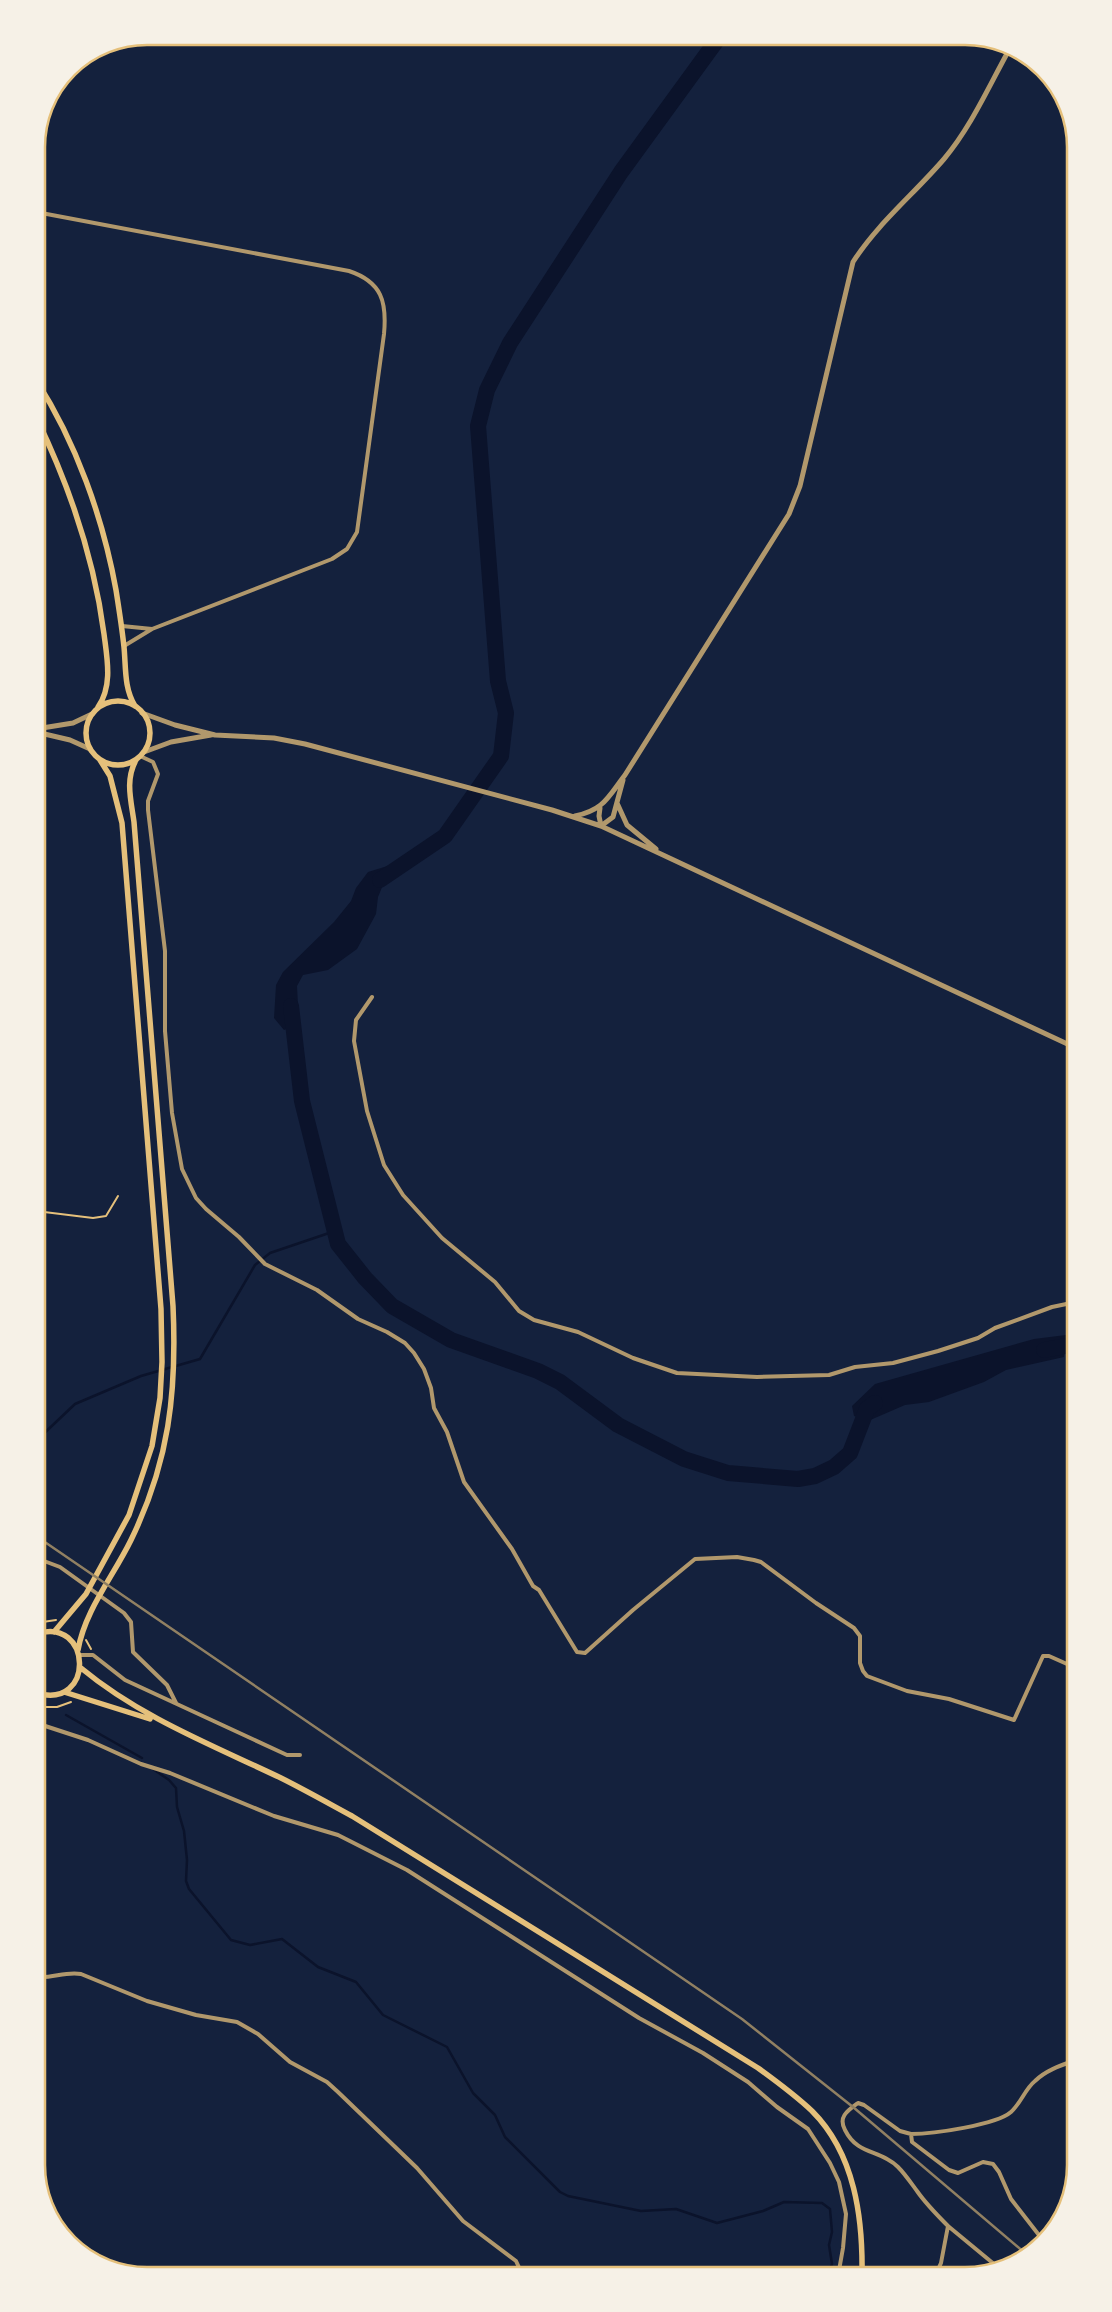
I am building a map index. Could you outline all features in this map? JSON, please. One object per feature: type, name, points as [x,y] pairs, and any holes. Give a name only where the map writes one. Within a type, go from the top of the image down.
[{"type":"main road","points":[[45,393],[72,449],[96,513],[116,588],[127,685],[135,706],[147,720],[150,736],[129,775],[129,785],[173,1306],[174,1376],[172,1409],[162,1455],[149,1499],[116,1569],[82,1628],[79,1652],[81,1668],[72,1686],[64,1692],[54,1695],[45,1694]]},
{"type":"main road","points":[[45,435],[56,458],[75,508],[92,570],[102,625],[107,680],[105,697],[92,714],[86,731],[90,749],[110,776],[122,823],[161,1310],[162,1362],[159,1413],[152,1446],[138,1494],[106,1562],[86,1594],[54,1632]]},
{"type":"main road","points":[[98,707],[116,701],[135,706]]},
{"type":"main road","points":[[100,760],[114,765],[122,765],[140,756]]},
{"type":"main road","points":[[45,1633],[54,1632],[64,1635],[79,1652]]},
{"type":"main road","points":[[81,1668],[107,1690],[163,1723],[284,1779],[352,1816],[758,2068],[812,2112],[822,2124],[842,2156],[852,2178],[860,2210],[862,2267]]},
{"type":"main road","points":[[64,1692],[163,1723]]},
{"type":"street","points":[[574,816],[593,812],[601,806],[625,775],[788,514],[800,486],[854,262],[868,239],[945,158],[970,120],[1007,54]]},
{"type":"street","points":[[45,214],[349,271],[370,280],[381,295],[385,307],[357,532],[347,549],[332,560],[152,629],[124,646]]},
{"type":"street","points":[[121,626],[152,629]]},
{"type":"street","points":[[142,713],[175,726],[215,735],[274,738],[574,816],[601,826],[1067,1044]]},
{"type":"street","points":[[45,729],[73,723],[92,714]]},
{"type":"street","points":[[45,733],[70,740],[90,749]]},
{"type":"street","points":[[140,756],[171,742],[215,735]]},
{"type":"street","points":[[140,756],[153,762],[158,774],[148,801],[148,810],[165,951],[165,1031],[172,1112],[180,1161],[196,1198],[239,1237],[265,1264],[317,1290],[358,1319],[387,1332],[405,1343],[414,1353],[424,1369],[431,1388],[434,1408],[447,1432],[464,1482],[512,1549],[532,1586],[539,1590],[577,1652],[585,1653],[633,1610],[695,1560],[737,1557],[761,1562],[816,1604],[854,1628],[860,1636],[860,1662],[863,1671],[868,1676],[907,1691],[949,1699],[1014,1720],[1043,1656],[1049,1656],[1067,1664]]},
{"type":"street","points":[[601,826],[613,817],[625,775]]},
{"type":"street","points":[[618,803],[627,824],[664,856]]},
{"type":"street","points":[[601,806],[599,810],[601,826]]},
{"type":"street","points":[[372,997],[356,1020],[354,1041],[367,1111],[384,1165],[403,1195],[442,1238],[495,1282],[519,1311],[534,1320],[578,1332],[634,1358],[676,1373],[757,1377],[810,1376],[829,1375],[855,1367],[893,1363],[938,1351],[978,1338],[995,1328],[1052,1307],[1067,1304]]},
{"type":"street","points":[[45,1562],[60,1568],[124,1613],[131,1622],[133,1652],[167,1686],[176,1703]]},
{"type":"street","points":[[79,1652],[93,1655],[124,1680],[287,1755],[300,1755]]},
{"type":"street","points":[[45,1726],[88,1740],[141,1764],[170,1773],[274,1816],[338,1835],[407,1870],[639,2018],[703,2053],[748,2082],[777,2108],[808,2129],[830,2163],[839,2182],[846,2214],[839,2267]]},
{"type":"street","points":[[45,1977],[73,1972],[81,1974],[147,2001],[196,2015],[225,2019],[250,2029],[290,2062],[332,2087],[417,2168],[463,2222],[516,2261],[519,2267]]},
{"type":"street","points":[[993,2263],[948,2226],[926,2203],[897,2165],[857,2146],[843,2126],[843,2117],[858,2103],[864,2104],[900,2131],[911,2134],[978,2124],[1002,2118],[1013,2110],[1035,2080],[1053,2068],[1067,2063]]},
{"type":"street","points":[[911,2134],[912,2142],[949,2170],[958,2173],[983,2162],[993,2164],[999,2172],[1011,2199],[1039,2235]]},
{"type":"street","points":[[939,2267],[948,2226]]},
{"type":"path","points":[[45,1212],[93,1218],[106,1216],[118,1196]]},
{"type":"water","points":[[394,864],[398,873],[383,885],[378,897],[376,914],[357,949],[328,970],[303,975],[297,986],[299,1024],[284,1030],[274,1018],[276,985],[283,972],[334,922],[351,901],[356,888],[368,872]]},
{"type":"water","points":[[1066,1335],[1064,1357],[1006,1370],[984,1382],[929,1402],[905,1405],[868,1421],[854,1416],[852,1406],[875,1384],[1034,1339]]},
{"type":"waterway","points":[[380,880],[445,836],[501,756],[506,713],[498,681],[478,426],[487,390],[510,343],[621,172],[713,45]]},
{"type":"waterway","points":[[291,1006],[302,1101],[338,1244],[365,1278],[392,1306],[451,1340],[538,1371],[560,1382],[618,1425],[684,1459],[728,1473],[798,1479],[815,1476],[834,1467],[850,1453],[867,1409],[875,1403]]},
{"type":"waterway","points":[[45,1432],[75,1404],[141,1376],[200,1359],[255,1265],[270,1253],[335,1231]]},
{"type":"waterway","points":[[1044,1350],[1067,1346]]},
{"type":"waterway","points":[[66,1715],[142,1758]]},
{"type":"waterway","points":[[153,1769],[169,1780],[176,1788],[177,1807],[184,1831],[187,1860],[186,1881],[189,1889],[231,1940],[250,1945],[282,1939],[318,1967],[356,1982],[383,2015],[447,2047],[473,2093],[495,2115],[505,2137],[560,2192],[568,2196],[641,2211],[676,2209],[717,2223],[763,2211],[784,2202],[822,2203],[830,2209],[832,2232],[829,2245],[831,2267]]},
{"type":"railway","points":[[45,1542],[742,2019],[853,2107],[1022,2250]]}]
